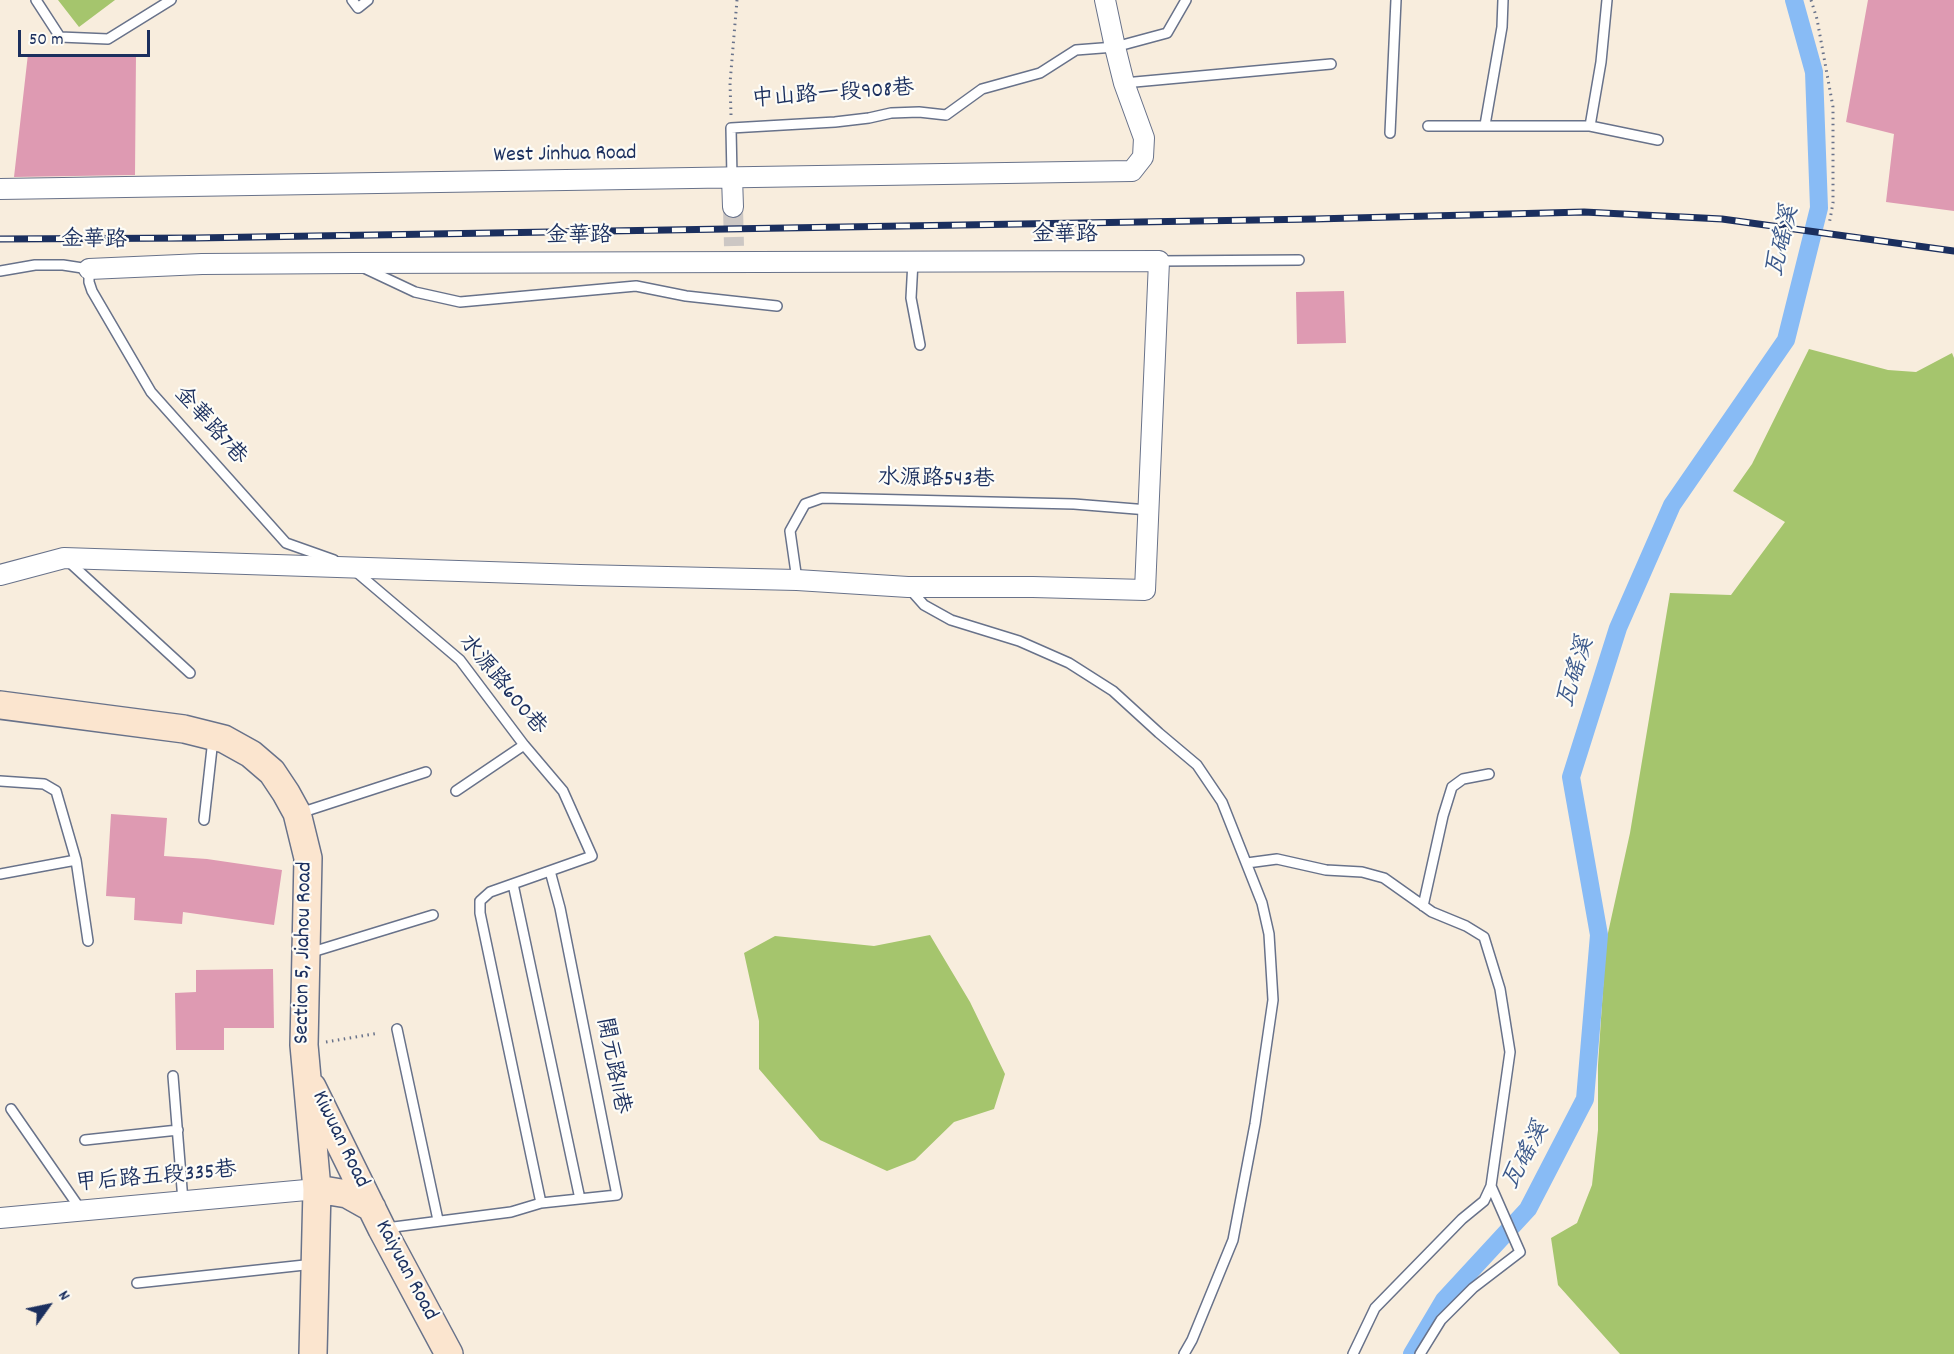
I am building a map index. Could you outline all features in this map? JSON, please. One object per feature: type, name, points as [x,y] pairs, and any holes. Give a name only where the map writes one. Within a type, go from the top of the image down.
[{"type":"main road","name":"Section 5, Jiahou Road","points":[[0,705],[184,729],[225,739],[251,754],[272,772],[297,813],[308,858],[304,1046],[316,1189],[313,1354]]},
{"type":"main road","name":"Kiwuan Road","points":[[305,1073],[377,1218]]},
{"type":"main road","name":"Kaiyuan Road","points":[[316,1189],[347,1194],[377,1218],[449,1354]]},
{"type":"street","points":[[1106,0],[1124,83]]},
{"type":"street","name":"West Jinhua Road","points":[[0,189],[1132,171],[1143,156],[1144,138],[1124,83]]},
{"type":"street","points":[[732,177],[733,207]]},
{"type":"street","name":"金華路","points":[[89,269],[202,264],[354,263],[734,254],[913,261],[1159,261]]},
{"type":"street","points":[[0,575],[63,558],[797,580],[908,587],[1144,590],[1159,261]]},
{"type":"street","name":"甲后路五段335巷","points":[[0,1218],[316,1189]]},
{"type":"lane","points":[[36,0],[60,37],[108,39],[171,0]]},
{"type":"lane","points":[[352,0],[358,8],[368,0]]},
{"type":"lane","name":"中山路一段908巷","points":[[732,177],[731,128],[835,122],[891,113],[919,112],[946,115],[982,90],[1040,73],[1076,50],[1115,47],[1167,33],[1186,0]]},
{"type":"lane","points":[[1390,133],[1396,0]]},
{"type":"lane","points":[[1485,126],[1502,27],[1503,0]]},
{"type":"lane","points":[[1590,126],[1601,62],[1607,0]]},
{"type":"lane","points":[[1124,83],[1330,64]]},
{"type":"lane","points":[[1428,126],[1590,126],[1658,140]]},
{"type":"lane","points":[[1159,261],[1299,260]]},
{"type":"lane","points":[[913,261],[911,298],[920,345]]},
{"type":"lane","points":[[354,263],[415,292],[460,302],[636,286],[686,296],[777,306]]},
{"type":"lane","name":"金華路","points":[[0,272],[34,265],[63,265],[89,269]]},
{"type":"lane","name":"金華路7巷","points":[[89,269],[92,291],[151,392],[286,543],[349,566]]},
{"type":"lane","name":"水源路543巷","points":[[797,580],[790,531],[805,504],[822,498],[1074,504],[1148,510]]},
{"type":"lane","points":[[63,558],[190,674]]},
{"type":"lane","name":"水源路600巷","points":[[349,566],[460,660],[524,745],[563,791],[592,856],[550,871]]},
{"type":"lane","points":[[908,587],[924,606],[951,620],[1029,645],[1069,663],[1113,691],[1197,765],[1222,802],[1262,903],[1269,934],[1273,1000],[1255,1124],[1233,1240],[1192,1340],[1184,1354]]},
{"type":"lane","points":[[204,820],[214,736]]},
{"type":"lane","points":[[456,791],[524,745]]},
{"type":"lane","points":[[297,813],[426,772]]},
{"type":"lane","points":[[1423,906],[1443,816],[1452,787],[1463,779],[1489,774]]},
{"type":"lane","points":[[0,782],[44,784],[56,791],[76,860],[88,941]]},
{"type":"lane","points":[[1247,863],[1277,859],[1326,870],[1362,872],[1384,878],[1432,912],[1466,926],[1484,937],[1500,989],[1510,1052],[1491,1186],[1484,1201],[1462,1219],[1375,1308],[1353,1354]]},
{"type":"lane","points":[[0,874],[76,860]]},
{"type":"lane","points":[[541,1203],[480,913],[480,901],[490,892],[550,871]]},
{"type":"lane","name":"開元路11巷","points":[[377,1218],[438,1220],[511,1212],[541,1203],[617,1195],[560,908],[550,871]]},
{"type":"lane","points":[[513,884],[580,1199]]},
{"type":"lane","points":[[306,954],[433,915]]},
{"type":"lane","points":[[397,1029],[438,1220]]},
{"type":"lane","points":[[173,1076],[183,1201]]},
{"type":"lane","points":[[11,1109],[81,1210]]},
{"type":"lane","points":[[85,1140],[178,1130]]},
{"type":"lane","points":[[1420,1354],[1441,1320],[1473,1288],[1520,1252],[1491,1186]]},
{"type":"lane","points":[[137,1283],[315,1264]]},
{"type":"path","points":[[731,128],[730,83],[737,0]]},
{"type":"path","points":[[1811,0],[1817,19],[1833,106],[1833,203],[1829,225]]},
{"type":"path","points":[[304,1046],[379,1033]]},
{"type":"green space","points":[[58,0],[115,0],[79,27]]},
{"type":"green space","points":[[1809,349],[1888,370],[1916,372],[1952,353],[1954,358],[1954,1354],[1620,1354],[1558,1285],[1551,1238],[1577,1223],[1592,1185],[1598,1130],[1598,1065],[1606,942],[1630,833],[1670,593],[1731,595],[1785,522],[1733,491],[1752,464]]},
{"type":"green space","points":[[930,935],[970,1002],[1005,1074],[994,1109],[954,1122],[915,1160],[887,1171],[820,1140],[759,1069],[759,1021],[744,953],[775,936],[874,946]]},
{"type":"building","points":[[1868,0],[1954,0],[1954,211],[1886,202],[1894,134],[1846,122]]},
{"type":"building","points":[[28,54],[136,54],[135,175],[14,177]]},
{"type":"building","points":[[1344,291],[1346,343],[1297,344],[1296,292]]},
{"type":"building","points":[[111,814],[167,818],[164,856],[207,859],[282,870],[274,925],[183,912],[182,924],[134,920],[135,898],[106,896]]},
{"type":"building","points":[[273,969],[274,1028],[224,1028],[224,1050],[176,1050],[175,993],[196,992],[196,970]]},
{"type":"waterway","name":"瓦磘溪","points":[[1412,1354],[1444,1300],[1528,1209],[1585,1099],[1599,935],[1571,777],[1618,628],[1672,505],[1786,340],[1819,208],[1814,72],[1794,0]]},
{"type":"tunnel","points":[[733,207],[734,246]]},
{"type":"railway","points":[[0,239],[196,238],[1315,219],[1584,212],[1722,219],[1954,251]]}]
